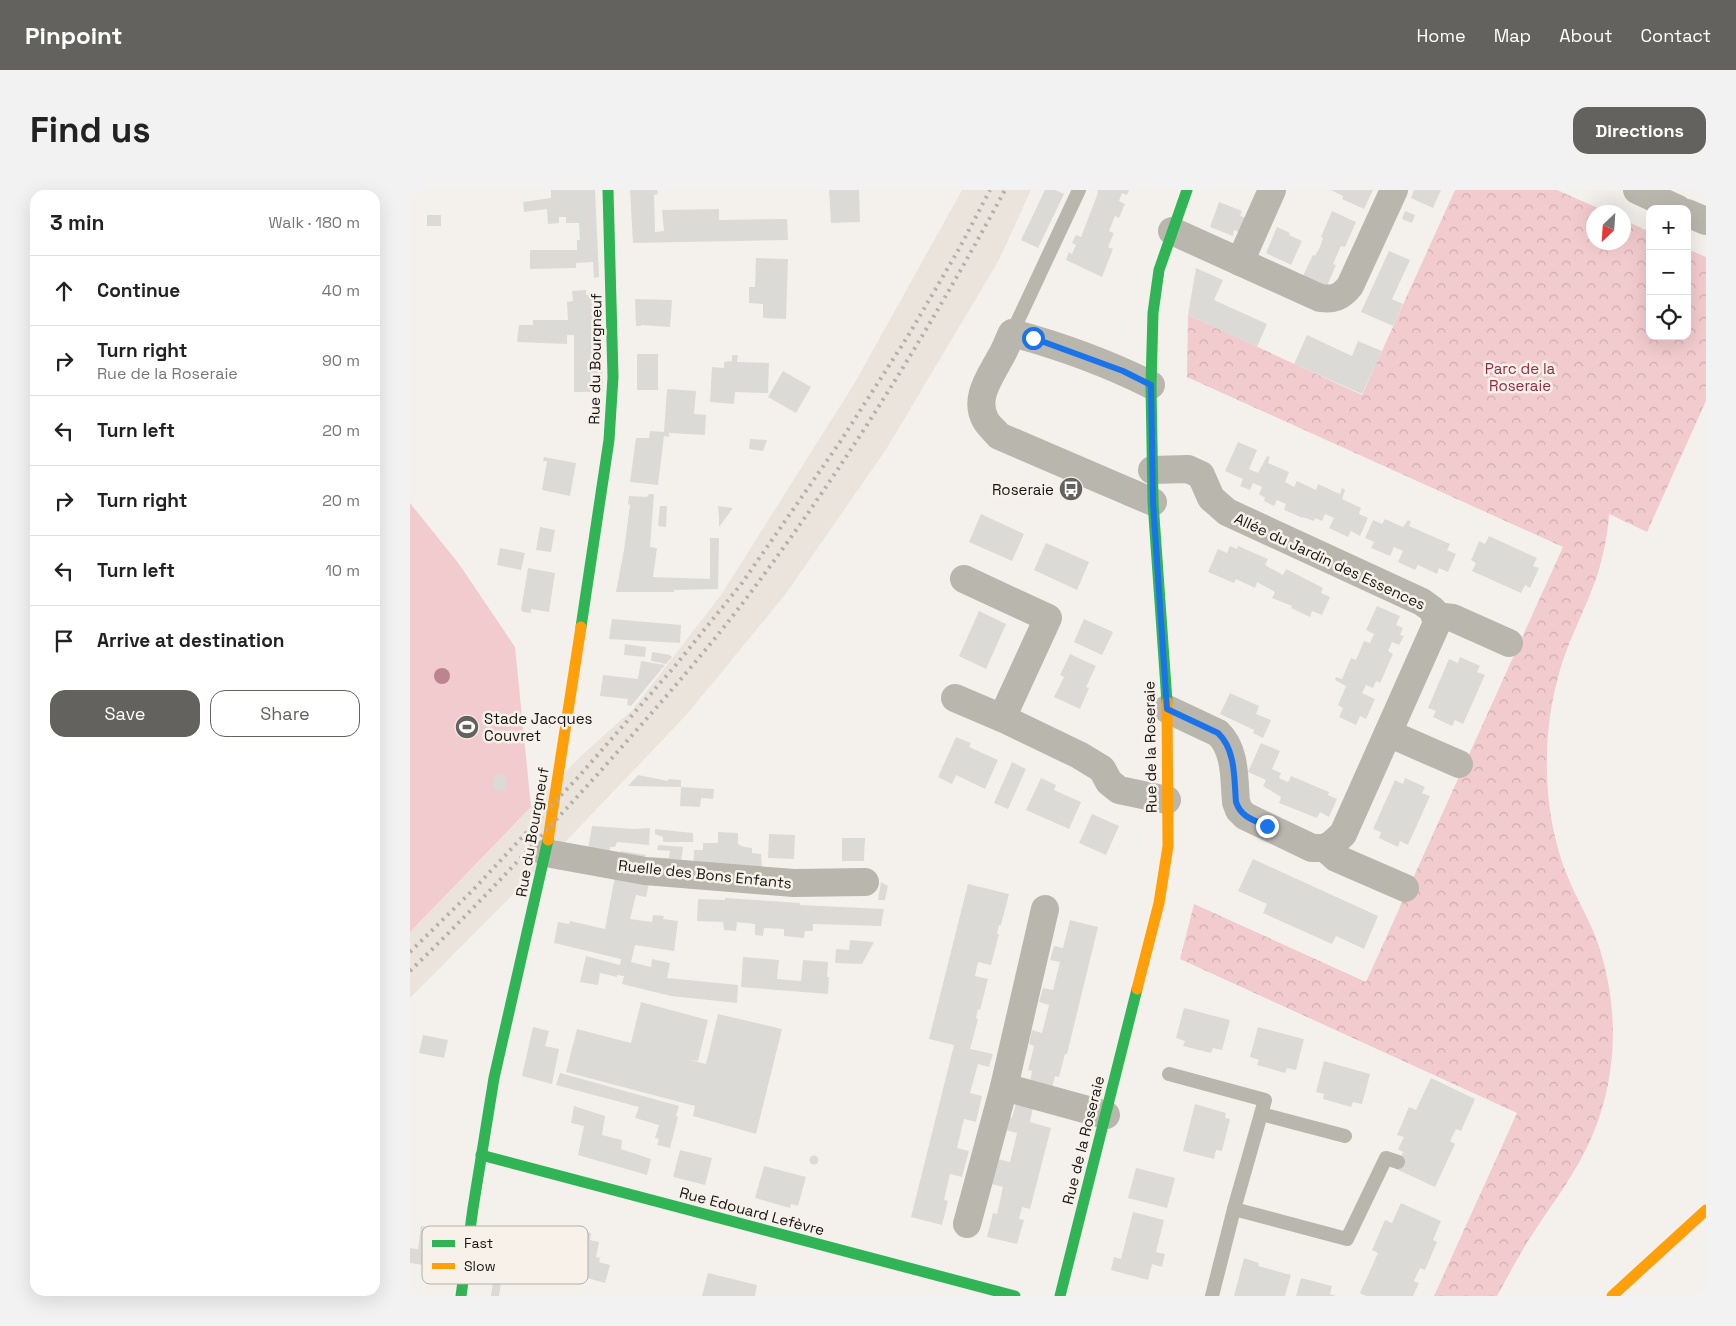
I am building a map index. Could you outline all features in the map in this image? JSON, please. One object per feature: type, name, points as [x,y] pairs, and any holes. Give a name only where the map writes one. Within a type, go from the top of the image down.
[{"type":"street","name":"Rue du Bourgneuf","points":[[471,1226],[494,1078],[546,853],[609,440],[613,377],[608,190]]},
{"type":"street","name":"Rue de la Roseraie","points":[[1060,1296],[1159,902],[1168,846],[1167,709],[1152,470],[1151,385],[1153,314],[1159,270],[1187,190]]},
{"type":"street","points":[[1240,262],[1272,190]]},
{"type":"street","points":[[1172,232],[1320,298],[1338,298],[1350,286],[1394,190]]},
{"type":"street","points":[[1637,190],[1669,205]]},
{"type":"street","points":[[1691,215],[1706,221]]},
{"type":"street","points":[[1151,385],[1123,371],[1033,338],[1012,333],[1001,357],[989,376],[981,403],[985,420],[999,436],[1153,502]]},
{"type":"street","name":"Allée du Jardin des Essences","points":[[1152,470],[1188,469],[1201,475],[1211,498],[1227,512],[1422,602],[1433,610],[1437,623],[1432,636],[1343,834],[1325,848]]},
{"type":"street","points":[[964,579],[1048,618],[1002,718]]},
{"type":"street","name":"Allée du Jardin des Essences","points":[[1435,616],[1453,618],[1508,643]]},
{"type":"street","points":[[955,698],[1079,755],[1102,770],[1109,782],[1119,790],[1167,800]]},
{"type":"street","points":[[1167,709],[1218,733],[1225,740],[1230,750],[1236,802],[1239,810],[1245,816],[1312,848],[1325,848],[1336,858],[1405,888]]},
{"type":"street","points":[[1388,733],[1458,764]]},
{"type":"street","name":"Ruelle des Bons Enfants","points":[[546,853],[645,871],[794,883],[865,882]]},
{"type":"street","points":[[967,1224],[1004,1087],[1045,909]]},
{"type":"street","points":[[1004,1087],[1106,1115]]},
{"type":"street","name":"Rue Edouard Lefèvre","points":[[481,1155],[1015,1296]]},
{"type":"street","points":[[1612,1296],[1706,1210]]},
{"type":"lane","points":[[1012,333],[1079,190]]},
{"type":"lane","points":[[1169,1074],[1265,1100],[1212,1296]]},
{"type":"lane","points":[[1261,1114],[1345,1136]]},
{"type":"lane","points":[[1234,1210],[1347,1240],[1386,1158],[1398,1162]]},
{"type":"shaded area","points":[[962,190],[1031,190],[999,260],[887,448],[785,595],[688,713],[573,834],[410,998],[410,932],[583,754],[632,710],[721,595],[854,384]]},
{"type":"green space","name":"Parc de la Roseraie","points":[[1455,190],[1557,190],[1591,205],[1586,205],[1586,250],[1631,250],[1631,223],[1646,230],[1646,340],[1691,340],[1691,251],[1706,257],[1706,401],[1647,532],[1609,514],[1606,541],[1599,570],[1562,662],[1550,717],[1547,773],[1553,829],[1560,857],[1572,888],[1596,938],[1609,986],[1613,1036],[1608,1086],[1602,1110],[1587,1148],[1528,1241],[1497,1296],[1434,1296],[1517,1113],[1180,959],[1194,904],[1366,982],[1563,547],[1187,377],[1188,315],[1362,395]]},
{"type":"green space","name":"Stade Jacques Couvret","points":[[410,503],[459,564],[515,647],[531,807],[410,932]]},
{"type":"building","points":[[551,190],[595,190],[599,277],[594,278],[593,262],[576,263],[576,268],[530,269],[530,250],[577,250],[577,240],[580,240],[579,223],[566,223],[566,217],[559,217],[559,223],[548,224],[547,209],[524,212],[523,202],[551,198]]},
{"type":"building","points":[[630,190],[657,190],[658,194],[654,195],[655,232],[664,231],[662,210],[719,209],[719,220],[787,219],[788,240],[633,243]]},
{"type":"building","points":[[829,190],[859,190],[860,222],[831,223]]},
{"type":"building","points":[[1045,190],[1055,190],[1064,194],[1038,248],[1021,240]]},
{"type":"building","points":[[1098,190],[1129,190],[1127,195],[1122,193],[1119,201],[1125,204],[1119,218],[1115,216],[1109,231],[1114,233],[1108,247],[1113,249],[1102,277],[1066,260],[1069,252],[1072,254],[1076,245],[1072,243],[1076,235],[1081,237]]},
{"type":"building","points":[[1331,190],[1373,190],[1364,209],[1342,199],[1343,196]]},
{"type":"building","points":[[1414,190],[1441,190],[1433,208],[1411,198]]},
{"type":"building","points":[[1219,202],[1242,211],[1240,216],[1253,220],[1246,235],[1234,230],[1233,236],[1210,227]]},
{"type":"building","points":[[1332,211],[1356,222],[1345,247],[1341,246],[1333,264],[1336,265],[1325,291],[1301,280],[1313,255],[1315,256],[1320,247],[1323,238],[1321,237]]},
{"type":"building","points":[[1405,211],[1415,215],[1412,223],[1402,219]]},
{"type":"building","points":[[427,215],[441,215],[441,226],[427,226]]},
{"type":"building","points":[[1277,227],[1302,241],[1291,265],[1266,253]]},
{"type":"building","points":[[1389,251],[1410,260],[1392,299],[1403,304],[1393,326],[1361,312]]},
{"type":"building","points":[[756,258],[788,259],[786,319],[763,318],[763,304],[749,303],[749,287],[755,287]]},
{"type":"building","points":[[1196,268],[1223,280],[1214,300],[1267,324],[1257,347],[1188,315]]},
{"type":"building","points":[[586,290],[586,295],[600,294],[603,392],[574,392],[574,335],[567,335],[567,344],[517,342],[519,325],[533,325],[533,320],[568,320],[567,302],[573,301],[572,291]]},
{"type":"building","points":[[635,299],[672,300],[670,327],[636,326]]},
{"type":"building","points":[[1307,335],[1352,356],[1358,341],[1382,351],[1362,394],[1294,364]]},
{"type":"building","points":[[637,354],[658,354],[658,390],[637,390]]},
{"type":"building","points":[[732,355],[738,355],[737,362],[769,363],[768,393],[735,392],[734,404],[710,402],[712,367],[724,368],[724,362],[732,361]]},
{"type":"building","points":[[783,371],[811,387],[796,413],[768,397]]},
{"type":"building","points":[[667,389],[696,391],[694,414],[706,415],[705,435],[669,433],[669,437],[664,436],[658,485],[630,482],[636,438],[649,438],[650,431],[664,432]]},
{"type":"building","points":[[750,439],[767,440],[763,451],[749,449]]},
{"type":"building","points":[[1238,442],[1257,450],[1249,469],[1258,473],[1267,456],[1270,457],[1268,463],[1289,472],[1285,482],[1294,487],[1297,481],[1316,490],[1318,484],[1340,494],[1342,488],[1345,490],[1342,499],[1361,508],[1359,514],[1368,518],[1360,536],[1351,531],[1348,537],[1329,528],[1334,518],[1325,514],[1322,521],[1315,518],[1314,521],[1284,510],[1286,504],[1277,500],[1274,506],[1264,501],[1265,498],[1259,494],[1262,487],[1253,483],[1250,490],[1240,486],[1243,479],[1225,471]]},
{"type":"building","points":[[544,457],[576,463],[570,496],[542,490],[547,461],[543,461]]},
{"type":"building","points":[[649,494],[654,494],[650,547],[657,548],[653,577],[710,579],[710,538],[719,538],[718,589],[674,590],[674,592],[616,592],[624,550],[630,505],[628,504],[629,496],[647,497]]},
{"type":"building","points":[[660,506],[667,506],[666,527],[658,526]]},
{"type":"building","points":[[718,506],[733,508],[719,527],[719,517]]},
{"type":"building","points":[[981,514],[1024,534],[1012,561],[969,542]]},
{"type":"building","points":[[1385,519],[1403,527],[1408,520],[1411,522],[1409,526],[1450,544],[1447,550],[1456,554],[1448,572],[1439,568],[1437,574],[1418,565],[1415,570],[1398,562],[1403,551],[1394,547],[1390,556],[1371,548],[1374,542],[1365,538],[1373,520],[1382,524]]},
{"type":"building","points":[[540,527],[555,530],[551,552],[536,550]]},
{"type":"building","points":[[1489,536],[1537,558],[1533,566],[1539,568],[1530,588],[1525,585],[1521,593],[1472,571],[1476,563],[1471,560],[1479,541],[1485,544]]},
{"type":"building","points":[[1046,543],[1089,562],[1077,590],[1034,570]]},
{"type":"building","points":[[1230,546],[1237,549],[1238,546],[1268,559],[1265,565],[1283,575],[1286,569],[1323,588],[1321,593],[1330,597],[1322,615],[1312,611],[1310,617],[1291,608],[1292,606],[1272,598],[1275,592],[1257,582],[1255,588],[1236,579],[1234,583],[1208,572],[1218,549],[1227,553]]},
{"type":"building","points":[[500,548],[525,553],[521,570],[497,565]]},
{"type":"building","points":[[528,568],[555,573],[549,612],[531,609],[531,613],[521,610]]},
{"type":"building","points":[[1377,606],[1400,616],[1396,625],[1403,628],[1400,635],[1404,636],[1399,645],[1392,642],[1388,651],[1393,654],[1380,683],[1376,681],[1373,688],[1366,685],[1362,693],[1375,699],[1366,719],[1360,716],[1356,725],[1339,717],[1343,708],[1338,705],[1346,686],[1335,680],[1336,677],[1342,679],[1351,658],[1356,660],[1364,641],[1370,643],[1374,634],[1366,630]]},
{"type":"building","points":[[979,611],[1006,624],[986,669],[959,656]]},
{"type":"building","points":[[612,619],[681,625],[680,643],[609,639]]},
{"type":"building","points":[[1084,619],[1113,632],[1102,655],[1074,642]]},
{"type":"building","points":[[625,644],[646,647],[645,657],[624,655]]},
{"type":"building","points":[[652,652],[672,657],[666,664],[651,661]]},
{"type":"building","points":[[1070,654],[1096,666],[1086,687],[1089,688],[1080,709],[1054,697],[1064,677],[1060,675]]},
{"type":"building","points":[[1460,657],[1480,666],[1477,672],[1485,675],[1463,724],[1455,720],[1452,726],[1433,717],[1436,711],[1428,708],[1449,659],[1458,663]]},
{"type":"building","points":[[641,661],[665,665],[631,706],[627,705],[628,699],[600,696],[603,675],[638,679]]},
{"type":"building","points":[[1230,693],[1259,706],[1256,714],[1271,720],[1263,738],[1253,733],[1254,730],[1220,714]]},
{"type":"building","points":[[956,737],[971,743],[969,747],[998,760],[985,789],[956,775],[952,784],[938,777]]},
{"type":"building","points":[[1261,743],[1280,751],[1272,769],[1281,773],[1279,778],[1288,782],[1291,776],[1329,792],[1328,795],[1337,799],[1329,817],[1320,812],[1317,818],[1279,803],[1281,797],[1263,786],[1266,780],[1248,772]]},
{"type":"building","points":[[1012,762],[1026,769],[1008,809],[994,803]]},
{"type":"building","points":[[495,774],[507,776],[504,791],[492,789]]},
{"type":"building","points":[[638,775],[668,781],[668,779],[681,780],[681,787],[628,786]]},
{"type":"building","points":[[1041,778],[1056,785],[1054,790],[1081,802],[1069,829],[1026,810]]},
{"type":"building","points":[[1405,778],[1425,787],[1422,793],[1430,796],[1408,845],[1400,841],[1398,847],[1379,838],[1381,832],[1373,829],[1395,780],[1403,784]]},
{"type":"building","points":[[681,787],[714,789],[713,799],[701,798],[700,807],[680,806]]},
{"type":"building","points":[[1092,814],[1119,826],[1106,855],[1079,843]]},
{"type":"building","points":[[592,826],[634,829],[650,828],[649,845],[617,842],[615,847],[610,847],[608,860],[587,855]]},
{"type":"building","points":[[655,829],[693,833],[693,842],[663,842],[663,837],[655,834]]},
{"type":"building","points":[[718,832],[738,833],[738,844],[752,848],[752,853],[761,854],[762,868],[693,871],[694,850],[703,850],[703,843],[718,843]]},
{"type":"building","points":[[769,834],[795,835],[794,859],[768,858]]},
{"type":"building","points":[[842,838],[865,838],[864,861],[842,861]]},
{"type":"building","points":[[658,845],[683,847],[680,870],[619,860],[621,851],[646,855],[645,857],[669,858],[670,851],[657,850]]},
{"type":"building","points":[[1253,859],[1378,916],[1364,949],[1336,936],[1332,944],[1263,913],[1267,904],[1238,891]]},
{"type":"building","points":[[616,871],[650,879],[646,897],[636,895],[630,919],[652,922],[653,915],[664,916],[663,919],[678,921],[674,951],[635,945],[631,962],[651,967],[652,959],[670,963],[667,978],[738,985],[737,1003],[671,996],[622,984],[624,976],[617,975],[617,977],[600,973],[598,985],[580,982],[586,956],[620,965],[621,959],[554,943],[558,922],[569,924],[570,921],[605,929]]},
{"type":"building","points":[[881,882],[888,886],[885,900],[878,900]]},
{"type":"building","points":[[968,884],[1009,894],[1001,925],[999,925],[997,934],[999,934],[991,965],[978,962],[975,976],[988,979],[980,1010],[978,1009],[976,1018],[978,1019],[970,1049],[993,1054],[989,1067],[978,1064],[970,1093],[982,1096],[976,1122],[964,1119],[957,1148],[969,1151],[962,1177],[950,1174],[944,1200],[948,1201],[942,1225],[911,1217],[954,1045],[929,1039]]},
{"type":"building","points":[[725,898],[800,903],[800,905],[884,909],[881,926],[813,924],[813,931],[805,931],[804,938],[784,936],[784,929],[764,928],[763,936],[755,935],[755,924],[737,922],[736,931],[724,930],[723,922],[697,921],[698,899],[725,900]]},
{"type":"building","points":[[1070,920],[1098,927],[1067,1054],[1065,1054],[1059,1077],[1055,1076],[1052,1088],[1030,1083],[1032,1071],[1028,1070],[1034,1046],[1029,1044],[1032,1030],[1042,1033],[1049,1005],[1039,1002],[1043,988],[1053,990],[1060,962],[1050,960],[1054,946],[1063,948]]},
{"type":"building","points":[[850,940],[874,942],[862,964],[835,963],[836,949],[849,950]]},
{"type":"building","points":[[743,957],[779,960],[777,979],[801,981],[803,960],[828,962],[828,994],[741,987]]},
{"type":"building","points":[[641,1002],[708,1020],[698,1061],[690,1060],[706,1064],[718,1014],[782,1029],[756,1134],[693,1116],[695,1106],[566,1072],[577,1029],[631,1043]]},
{"type":"building","points":[[1184,1008],[1230,1020],[1222,1050],[1213,1048],[1211,1053],[1183,1046],[1185,1041],[1176,1038]]},
{"type":"building","points":[[533,1027],[549,1031],[545,1046],[559,1049],[552,1084],[522,1076]]},
{"type":"building","points":[[1258,1027],[1304,1039],[1296,1070],[1287,1068],[1285,1073],[1257,1065],[1259,1060],[1250,1057]]},
{"type":"building","points":[[423,1035],[448,1040],[444,1058],[419,1053]]},
{"type":"building","points":[[1324,1061],[1370,1074],[1362,1104],[1353,1102],[1351,1107],[1323,1099],[1324,1094],[1316,1092]]},
{"type":"building","points":[[560,1073],[679,1106],[670,1148],[657,1145],[659,1139],[655,1138],[659,1125],[635,1118],[639,1107],[556,1085]]},
{"type":"building","points":[[1431,1078],[1475,1099],[1461,1131],[1456,1129],[1450,1141],[1455,1144],[1435,1187],[1396,1169],[1403,1152],[1398,1149],[1404,1137],[1397,1135],[1409,1107],[1416,1110]]},
{"type":"building","points":[[1016,1103],[1033,1107],[1030,1122],[1051,1128],[1030,1209],[1022,1207],[1019,1219],[1024,1220],[1017,1244],[987,1237],[993,1213],[997,1214],[1003,1187],[992,1184],[998,1159],[1010,1162],[1017,1133],[1005,1130],[1009,1117],[1012,1118]]},
{"type":"building","points":[[1195,1104],[1226,1113],[1225,1118],[1230,1119],[1222,1151],[1216,1150],[1214,1159],[1183,1151]]},
{"type":"building","points":[[574,1106],[605,1116],[602,1135],[622,1140],[621,1149],[651,1159],[647,1175],[578,1155],[584,1126],[571,1123]]},
{"type":"building","points":[[680,1150],[712,1158],[705,1185],[673,1177]]},
{"type":"building","points":[[814,1156],[818,1160],[814,1164],[810,1160]]},
{"type":"building","points":[[764,1166],[806,1177],[798,1206],[791,1204],[790,1208],[755,1198]]},
{"type":"building","points":[[1136,1168],[1175,1178],[1167,1208],[1128,1198]]},
{"type":"building","points":[[1401,1203],[1441,1221],[1433,1240],[1437,1242],[1425,1270],[1420,1268],[1414,1281],[1419,1283],[1413,1296],[1366,1296],[1360,1293],[1378,1253],[1372,1250],[1385,1220],[1392,1223]]},
{"type":"building","points":[[1133,1212],[1164,1220],[1156,1252],[1165,1254],[1162,1267],[1152,1264],[1148,1280],[1111,1270],[1114,1257],[1121,1259]]},
{"type":"building","points":[[422,1226],[422,1265],[410,1263],[410,1248],[418,1249]]},
{"type":"building","points":[[588,1232],[591,1233],[590,1240],[599,1242],[596,1257],[600,1258],[599,1262],[610,1265],[605,1283],[588,1278]]},
{"type":"building","points":[[1244,1258],[1259,1263],[1258,1266],[1291,1275],[1285,1296],[1234,1296]]},
{"type":"building","points":[[708,1273],[757,1285],[755,1296],[702,1296]]},
{"type":"building","points":[[1301,1278],[1332,1286],[1330,1294],[1336,1296],[1296,1296]]},
{"type":"building","points":[[493,1284],[501,1284],[499,1296],[491,1296]]},
{"type":"railway","points":[[410,952],[473,890],[581,774],[675,666],[742,583],[840,442],[908,336],[959,249],[990,190]]},
{"type":"railway","points":[[410,971],[534,844],[624,744],[736,611],[789,540],[887,394],[977,242],[1005,190]]},
{"type":"traffic: fast","points":[[581,627],[609,440],[613,377],[608,190]]},
{"type":"traffic: fast","points":[[1167,702],[1153,502],[1151,385],[1153,313],[1159,270],[1187,190]]},
{"type":"traffic: fast","points":[[471,1226],[494,1078],[548,840]]},
{"type":"traffic: fast","points":[[1060,1296],[1137,989]]},
{"type":"traffic: fast","points":[[481,1155],[1015,1296]]},
{"type":"traffic: fast","points":[[461,1296],[463,1284]]},
{"type":"traffic: slow","points":[[548,840],[581,627]]},
{"type":"traffic: slow","points":[[1137,989],[1159,903],[1168,846],[1167,702]]},
{"type":"traffic: slow","points":[[1612,1296],[1706,1210]]},
{"type":"place","name":"Roseraie","points":[[1071,489]]},
{"type":"place","name":"Stade Jacques Couvret","points":[[467,727]]},
{"type":"route","points":[[1033,338],[1123,371],[1151,385],[1153,502],[1167,709],[1218,733],[1225,740],[1230,750],[1236,802],[1239,810],[1245,816],[1267,826]]}]
